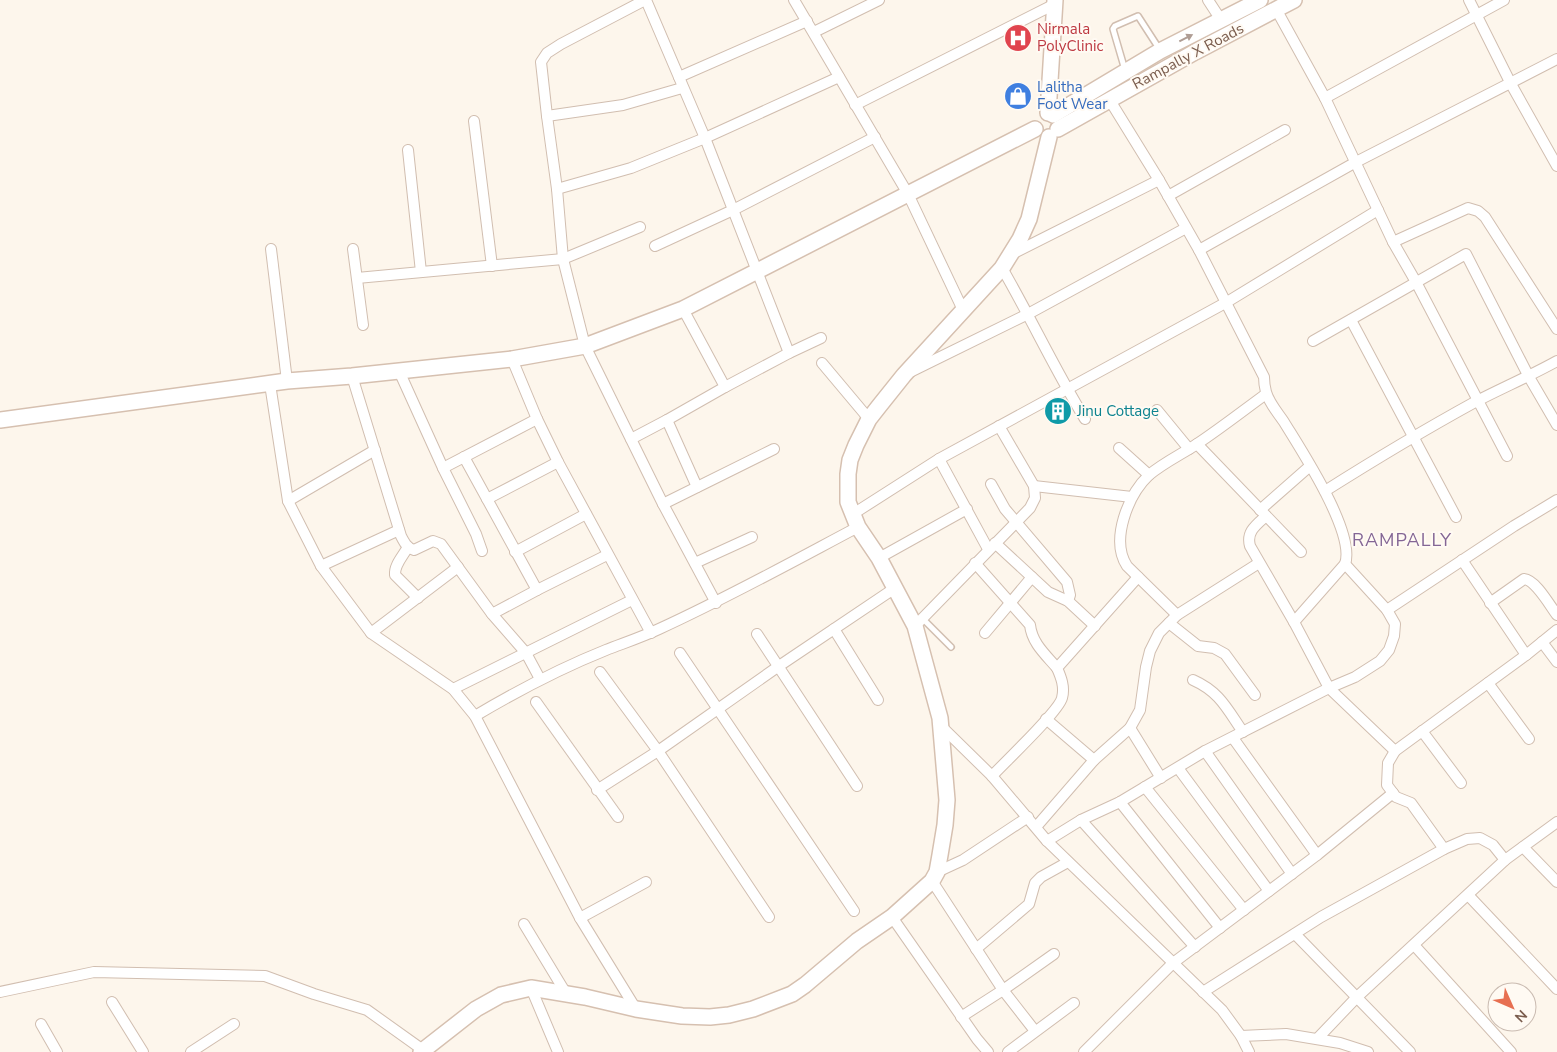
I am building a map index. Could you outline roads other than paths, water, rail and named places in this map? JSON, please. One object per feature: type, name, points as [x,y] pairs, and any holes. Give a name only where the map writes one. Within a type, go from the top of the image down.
[{"type":"main road","points":[[0,420],[287,381],[512,359],[585,346],[683,309],[1048,125],[1126,71],[1160,51],[1260,0]]},
{"type":"main road","name":"Rampally X Roads","points":[[1048,125],[1109,99],[1294,0]]},
{"type":"main road","points":[[422,1051],[476,1009],[501,995],[530,988],[682,1016],[710,1017],[729,1015],[753,1009],[792,994],[805,986],[857,941],[892,917],[935,876],[945,825],[946,800],[940,718],[918,622],[895,588],[879,558],[855,521],[848,502],[850,460],[869,419],[904,375],[1006,261],[1029,219],[1048,125],[1055,2]]},
{"type":"street","points":[[716,603],[663,504],[585,346],[563,259],[557,189],[546,116],[541,62],[548,53],[646,0],[705,138],[789,353]]},
{"type":"street","points":[[794,0],[814,32],[854,106],[875,137],[908,194],[963,310]]},
{"type":"street","points":[[814,32],[880,0]]},
{"type":"street","points":[[1208,0],[1221,20]]},
{"type":"street","points":[[1469,0],[1511,84],[1557,166]]},
{"type":"street","points":[[1325,98],[1504,0]]},
{"type":"street","points":[[854,106],[1055,2]]},
{"type":"street","points":[[1276,9],[1325,98],[1393,242],[1416,282],[1506,456]]},
{"type":"street","points":[[679,77],[807,21]]},
{"type":"street","points":[[1199,250],[1356,162],[1557,59]]},
{"type":"street","points":[[557,189],[631,168],[705,138],[839,77]]},
{"type":"street","points":[[546,116],[623,105],[682,88]]},
{"type":"street","points":[[1109,99],[1199,250],[1264,377],[1266,394],[1325,492],[1337,519],[1344,541],[1347,558],[1345,564],[1294,622]]},
{"type":"street","points":[[474,121],[492,266]]},
{"type":"street","points":[[1168,196],[1285,130]]},
{"type":"street","points":[[654,246],[733,210],[875,137]]},
{"type":"street","points":[[408,150],[421,272]]},
{"type":"street","points":[[1085,419],[1066,389],[1028,314],[1006,261],[1159,180]]},
{"type":"street","points":[[1393,242],[1468,208],[1474,208],[1485,217],[1557,328]]},
{"type":"street","points":[[475,716],[540,680],[606,650],[650,634],[716,603],[855,521],[939,459],[1227,302],[1378,210]]},
{"type":"street","points":[[356,278],[563,259],[640,227]]},
{"type":"street","points":[[904,375],[1028,314],[1186,228]]},
{"type":"street","points":[[353,248],[363,325]]},
{"type":"street","points":[[270,249],[287,381]]},
{"type":"street","points":[[1314,341],[1466,254],[1528,377],[1557,426]]},
{"type":"street","points":[[683,309],[724,387]]},
{"type":"street","points":[[1351,320],[1456,517]]},
{"type":"street","points":[[631,439],[724,387],[821,338]]},
{"type":"street","points":[[512,359],[536,419],[650,634]]},
{"type":"street","points":[[1325,492],[1413,436],[1557,361]]},
{"type":"street","points":[[822,362],[869,419]]},
{"type":"street","points":[[398,370],[476,534],[482,551]]},
{"type":"street","points":[[352,376],[400,530],[408,547],[414,550],[433,541],[438,542],[447,551],[492,614],[526,653],[540,680]]},
{"type":"street","points":[[270,384],[288,501],[321,566],[371,633],[453,689],[475,716],[580,918],[636,1009]]},
{"type":"street","points":[[1177,615],[1126,566],[1121,557],[1120,543],[1125,512],[1132,497],[1149,475],[1266,394]]},
{"type":"street","points":[[1157,410],[1301,552]]},
{"type":"street","points":[[443,468],[536,419]]},
{"type":"street","points":[[667,420],[697,487]]},
{"type":"street","points":[[918,622],[1017,523],[1030,508],[1035,498],[1034,486],[999,426]]},
{"type":"street","points":[[1119,448],[1149,475]]},
{"type":"street","points":[[663,504],[774,449]]},
{"type":"street","points":[[288,501],[375,450]]},
{"type":"street","points":[[464,457],[537,590]]},
{"type":"street","points":[[939,459],[967,509],[992,546],[1048,592],[1068,601],[1095,626]]},
{"type":"street","points":[[487,499],[558,462]]},
{"type":"street","points":[[1310,466],[1263,513],[1251,531],[1248,539],[1250,546],[1294,622],[1329,688],[1395,751]]},
{"type":"street","points":[[991,484],[1005,509],[1067,582],[1070,595],[1068,601]]},
{"type":"street","points":[[1034,486],[1132,497]]},
{"type":"street","points":[[1387,610],[1557,500]]},
{"type":"street","points":[[879,558],[967,509]]},
{"type":"street","points":[[515,552],[586,514]]},
{"type":"street","points":[[321,566],[400,530]]},
{"type":"street","points":[[695,563],[752,537]]},
{"type":"street","points":[[408,547],[399,562],[395,575],[418,598]]},
{"type":"street","points":[[492,614],[607,555]]},
{"type":"street","points":[[1462,560],[1526,655]]},
{"type":"street","points":[[975,563],[1030,625],[1031,636],[1036,644],[1057,668],[1064,693],[1062,701],[992,776]]},
{"type":"street","points":[[1036,827],[1094,760],[1130,728],[1140,710],[1150,651],[1159,634],[1177,615],[1259,563]]},
{"type":"street","points":[[1047,841],[1081,820],[1120,802],[1205,751],[1329,688],[1365,672],[1380,661],[1389,650],[1394,636],[1395,624],[1387,610],[1345,564]]},
{"type":"street","points":[[371,633],[458,568]]},
{"type":"street","points":[[985,632],[1032,577]]},
{"type":"street","points":[[1057,668],[1138,577]]},
{"type":"street","points":[[1490,603],[1524,579],[1534,585],[1557,615]]},
{"type":"street","points":[[597,790],[658,751],[895,588]]},
{"type":"street","points":[[453,689],[632,600]]},
{"type":"street","points":[[1169,623],[1198,646],[1214,648],[1225,654],[1255,696]]},
{"type":"street","points":[[834,629],[878,700]]},
{"type":"street","points":[[1444,849],[1411,803],[1396,797],[1387,785],[1390,758],[1395,751],[1557,630]]},
{"type":"street","points":[[758,634],[858,786]]},
{"type":"street","points":[[1542,642],[1557,662]]},
{"type":"street","points":[[680,653],[854,911]]},
{"type":"street","points":[[600,672],[658,751],[769,917]]},
{"type":"street","points":[[1193,680],[1205,685],[1217,695],[1243,732]]},
{"type":"street","points":[[1488,683],[1529,739]]},
{"type":"street","points":[[536,702],[618,817]]},
{"type":"street","points":[[1046,719],[1094,760]]},
{"type":"street","points":[[940,725],[992,776],[1047,841],[1222,1010],[1241,1036],[1249,1052]]},
{"type":"street","points":[[1130,728],[1161,778]]},
{"type":"street","points":[[1422,731],[1461,783]]},
{"type":"street","points":[[1233,738],[1317,854]]},
{"type":"street","points":[[1205,751],[1292,874]]},
{"type":"street","points":[[1178,768],[1269,891]]},
{"type":"street","points":[[1145,787],[1244,910]]},
{"type":"street","points":[[1084,1052],[1173,963],[1292,874],[1393,793]]},
{"type":"street","points":[[1120,802],[1220,928]]},
{"type":"street","points":[[1028,818],[935,876],[976,949],[1003,990],[1035,1031]]},
{"type":"street","points":[[1081,820],[1195,947]]},
{"type":"street","points":[[1317,1040],[1358,997],[1505,860],[1557,822]]},
{"type":"street","points":[[1203,992],[1321,918],[1444,849],[1467,839],[1480,838],[1493,846],[1505,860]]},
{"type":"street","points":[[1523,847],[1557,882]]},
{"type":"street","points":[[976,949],[1029,904],[1034,883],[1068,862]]},
{"type":"street","points":[[580,918],[646,882]]},
{"type":"street","points":[[1468,895],[1557,989]]},
{"type":"street","points":[[892,917],[988,1052]]},
{"type":"street","points":[[524,924],[566,995]]},
{"type":"street","points":[[1295,934],[1410,1052]]},
{"type":"street","points":[[1414,945],[1511,1052]]},
{"type":"street","points":[[961,1016],[1003,990],[1054,954]]},
{"type":"street","points":[[0,992],[94,972],[264,976],[367,1010],[422,1051]]},
{"type":"street","points":[[530,988],[558,1052]]},
{"type":"street","points":[[112,1002],[143,1052]]},
{"type":"street","points":[[1008,1052],[1074,1003]]},
{"type":"street","points":[[41,1024],[57,1052]]},
{"type":"street","points":[[191,1052],[234,1024]]},
{"type":"street","points":[[1241,1036],[1286,1034],[1340,1044],[1368,1052]]},
{"type":"lane","points":[[1126,71],[1113,29],[1114,26],[1138,16],[1160,51]]},
{"type":"lane","points":[[918,622],[951,647]]},
{"type":"place","name":"Nirmala PolyClinic","points":[[1018,38]]},
{"type":"place","name":"Lalitha Foot Wear","points":[[1018,96]]},
{"type":"place","name":"Jinu Cottage","points":[[1058,411]]},
{"type":"district","name":"RAMPALLY","points":[[1402,540]]}]
